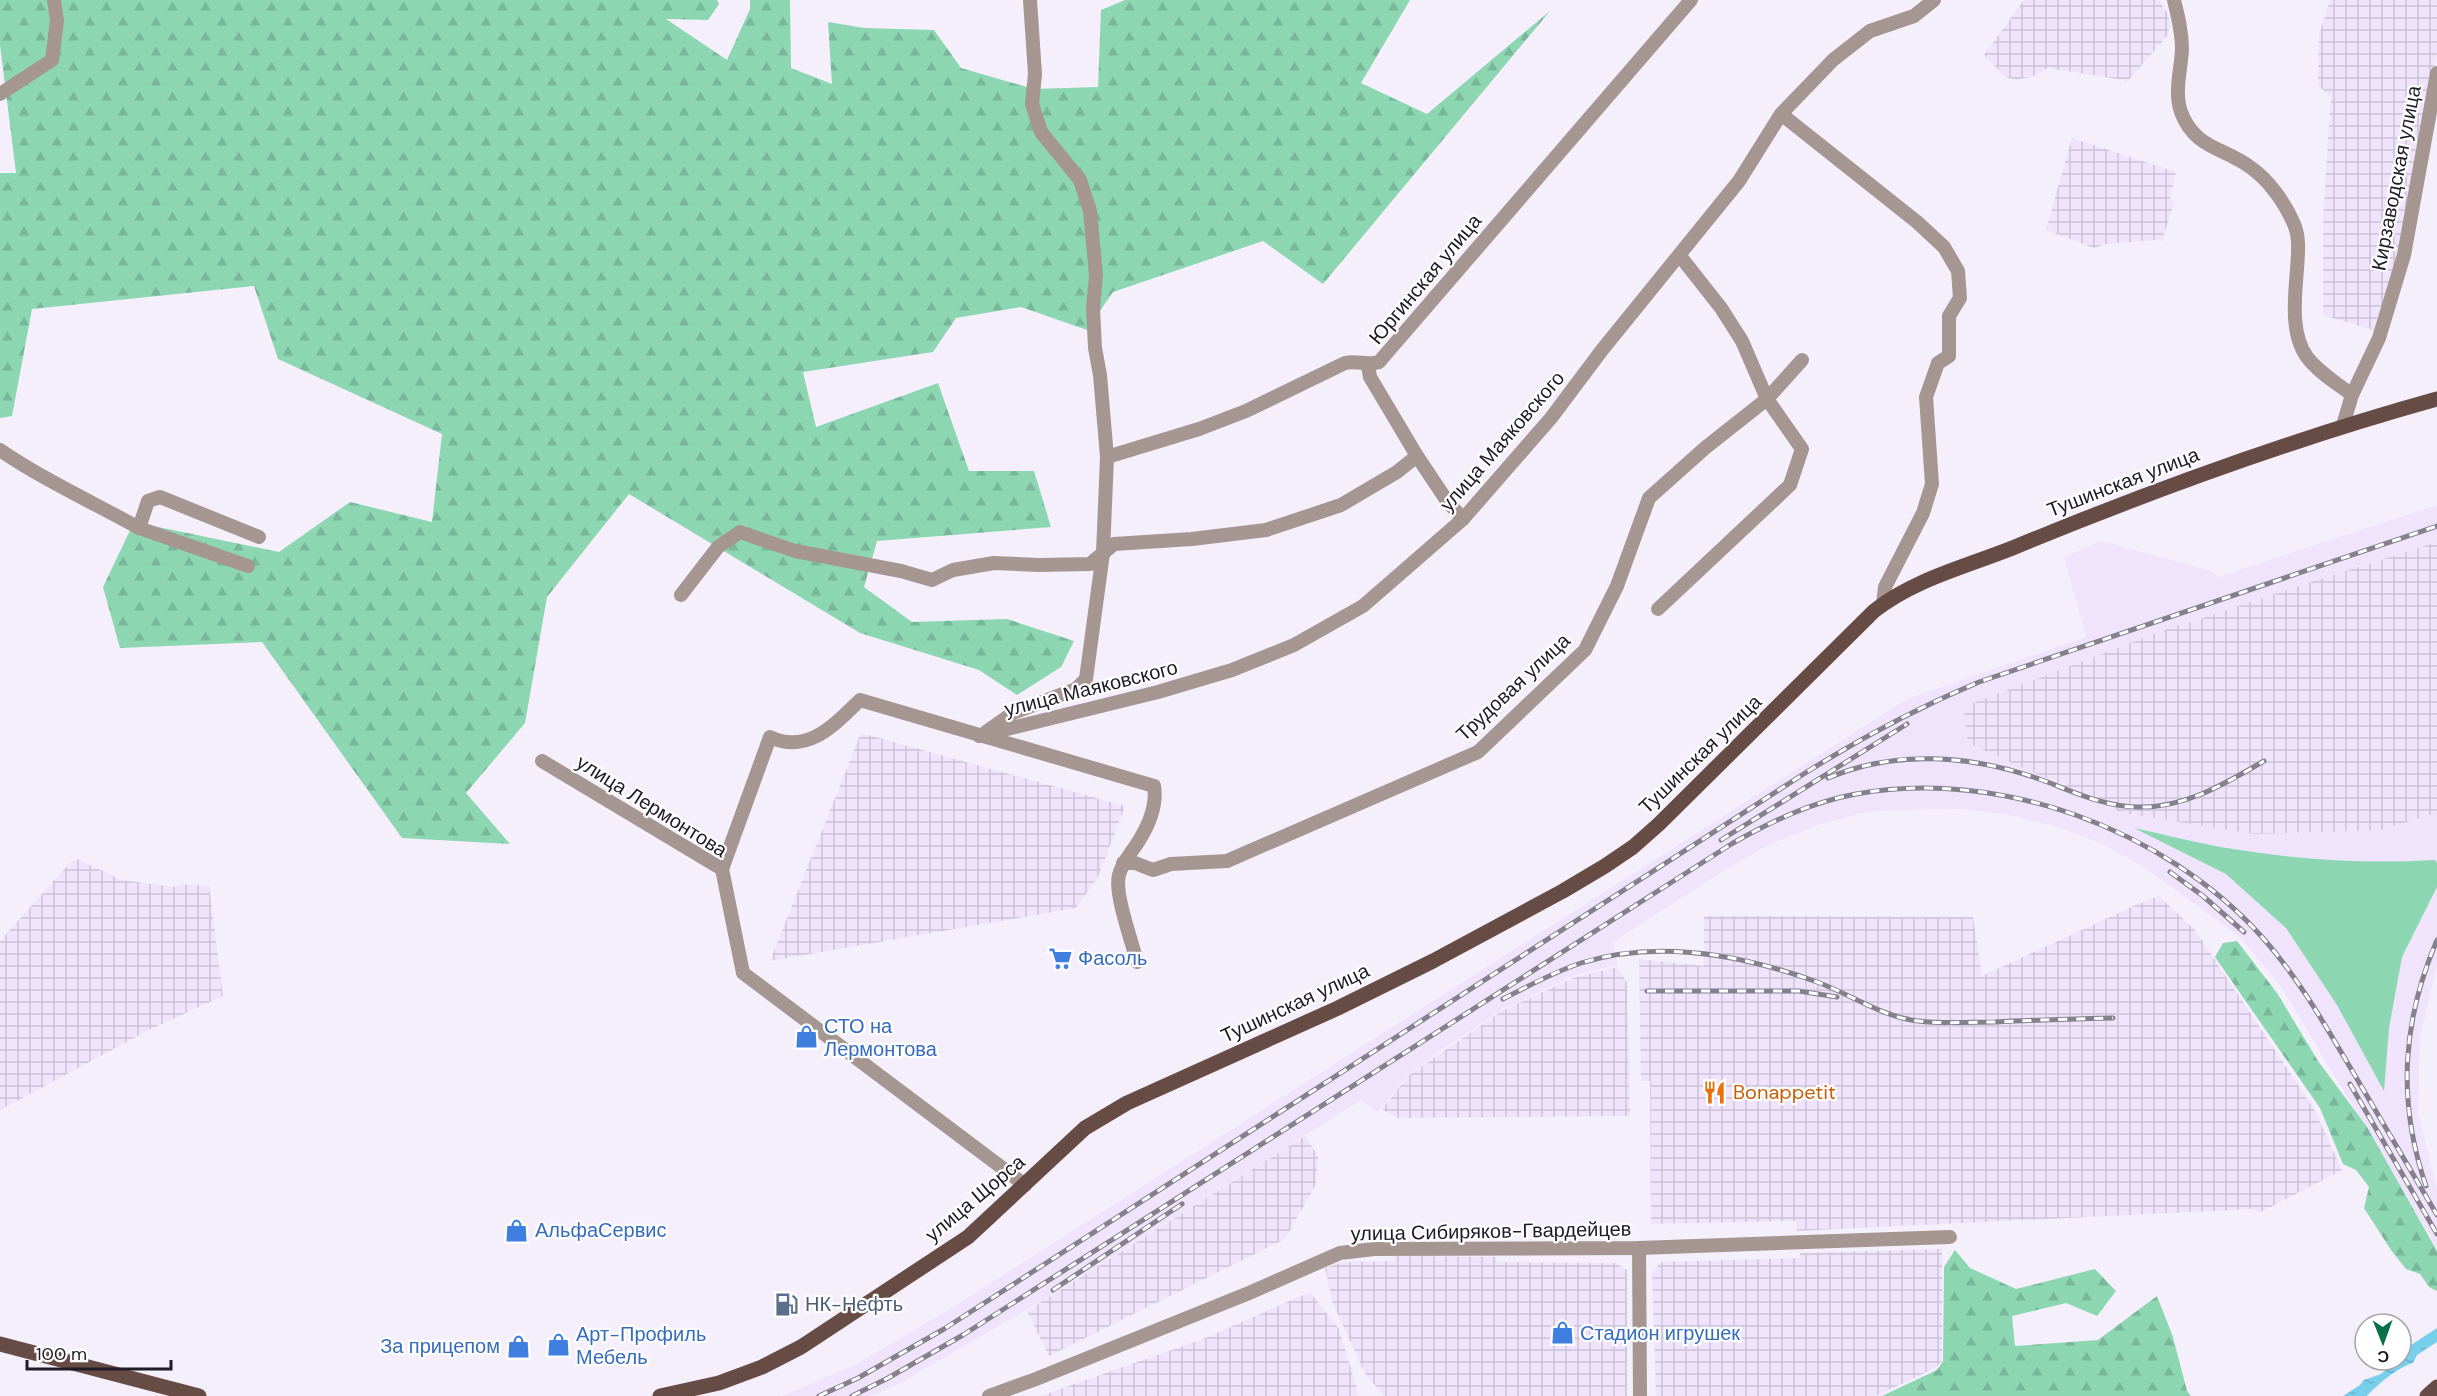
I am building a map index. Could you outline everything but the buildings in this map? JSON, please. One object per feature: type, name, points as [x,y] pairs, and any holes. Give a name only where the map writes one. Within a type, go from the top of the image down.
[{"type":"main road","name":"Тушинская улица","points":[[1085,1128],[1127,1103],[1338,1008],[1433,961],[1605,866],[1633,847],[1659,824],[1883,604],[1909,588],[2079,520],[2276,447],[2343,425],[2437,399]]},
{"type":"main road","name":"улица Щорса","points":[[660,1396],[719,1383],[762,1367],[801,1347],[968,1237],[1085,1128]]},
{"type":"main road","points":[[0,1344],[199,1396]]},
{"type":"main road","points":[[2427,1396],[2437,1387]]},
{"type":"street","points":[[0,94],[52,60],[57,21],[54,0]]},
{"type":"street","points":[[979,736],[1013,713],[1076,689],[1086,680],[1103,553],[1107,457],[1100,375],[1095,348],[1093,308],[1096,275],[1090,211],[1080,180],[1041,132],[1032,104],[1035,75],[1030,0]]},
{"type":"street","name":"Юргинская улица","points":[[1107,457],[1199,429],[1246,411],[1346,363],[1355,361],[1368,365],[1379,362],[1691,0]]},
{"type":"street","name":"улица Маяковского","points":[[979,736],[1158,692],[1232,670],[1294,645],[1363,606],[1463,519],[1551,418],[1602,350],[1739,181],[1781,114],[1833,60],[1870,31],[1914,16],[1934,0]]},
{"type":"street","points":[[2174,0],[2180,24],[2182,49],[2178,86],[2181,110],[2190,130],[2203,143],[2250,166],[2280,197],[2295,225],[2298,242],[2296,311],[2300,347],[2308,359],[2352,395]]},
{"type":"street","name":"Кирзаводская улица","points":[[2343,425],[2352,395],[2379,338],[2404,255],[2437,73]]},
{"type":"street","points":[[1781,114],[1917,222],[1944,247],[1958,271],[1960,298],[1949,316],[1949,356],[1938,363],[1926,397],[1932,484],[1923,513],[1885,587],[1883,604]]},
{"type":"street","points":[[1658,609],[1790,485],[1802,449],[1767,399],[1742,341],[1721,308],[1680,256]]},
{"type":"street","name":"Трудовая улица","points":[[1124,863],[1135,863],[1154,870],[1171,864],[1227,861],[1478,752],[1585,650],[1617,586],[1649,498],[1705,448],[1767,399],[1802,360]]},
{"type":"street","points":[[1368,365],[1370,377],[1417,456],[1447,501],[1463,519]]},
{"type":"street","points":[[0,450],[30,471],[82,496],[139,528],[248,566]]},
{"type":"street","points":[[681,595],[718,547],[740,532],[795,551],[902,571],[932,580],[953,570],[994,563],[1039,566],[1090,564],[1114,544],[1191,539],[1266,530],[1341,505],[1397,472],[1417,456]]},
{"type":"street","points":[[139,528],[148,501],[160,497],[259,537]]},
{"type":"street","points":[[722,869],[770,736],[782,743],[811,739],[828,731],[861,700],[1155,786],[1156,796],[1153,810],[1142,837],[1124,863],[1119,875],[1118,888],[1137,962]]},
{"type":"street","name":"улица Лермонтова","points":[[542,761],[722,869],[743,973],[1025,1185]]},
{"type":"street","name":"улица Сибиряков-Гвардейцев","points":[[989,1396],[1249,1293],[1340,1253],[1374,1248],[1639,1248],[1950,1237]]},
{"type":"street","points":[[1639,1248],[1640,1396]]},
{"type":"shaded area","points":[[2024,0],[2158,0],[2167,12],[2170,22],[2168,35],[2126,83],[2123,80],[2048,68],[2034,76],[2016,80],[2005,77],[1984,55]]},
{"type":"shaded area","points":[[2330,0],[2437,0],[2437,53],[2415,157],[2400,254],[2373,330],[2323,315],[2323,218],[2331,96],[2318,86],[2319,35]]},
{"type":"shaded area","points":[[2072,138],[2176,172],[2170,199],[2175,200],[2162,241],[2105,244],[2094,248],[2046,230]]},
{"type":"shaded area","points":[[2437,505],[2437,965],[2420,1037],[2418,1113],[2437,1189],[2437,1248],[2282,988],[2240,937],[2145,868],[2103,844],[2059,827],[2010,815],[1961,809],[1893,810],[1861,813],[1815,826],[1769,845],[1725,870],[1613,942],[1617,965],[1575,975],[1502,1010],[1409,1074],[1377,1113],[1361,1100],[1040,1302],[904,1381],[871,1396],[782,1396],[855,1365],[950,1309],[1907,699],[2086,637],[2064,557],[2102,541],[2211,571],[2218,577]]},
{"type":"shaded area","points":[[2437,542],[2437,813],[2380,830],[2255,834],[2123,813],[1968,743],[1963,707],[2183,623]]},
{"type":"shaded area","points":[[861,733],[1125,806],[1098,877],[1076,908],[770,961]]},
{"type":"shaded area","points":[[77,859],[122,880],[174,887],[180,884],[209,886],[223,996],[149,1030],[0,1110],[0,941],[68,865]]},
{"type":"shaded area","points":[[2159,896],[2195,930],[2314,1109],[2342,1170],[2261,1212],[2253,1209],[1797,1231],[1796,1221],[1651,1224],[1650,1081],[1641,1081],[1639,959],[1704,966],[1704,916],[1973,917],[1982,976]]},
{"type":"shaded area","points":[[1617,967],[1627,983],[1630,1116],[1397,1118],[1382,1109],[1409,1075],[1502,1011],[1573,978]]},
{"type":"shaded area","points":[[1305,1136],[1318,1156],[1316,1184],[1285,1239],[1049,1356],[1027,1311]]},
{"type":"shaded area","points":[[1942,1249],[1942,1361],[1935,1368],[1876,1396],[1656,1396],[1652,1273],[1661,1262],[1800,1258],[1800,1253]]},
{"type":"shaded area","points":[[1394,1256],[1496,1257],[1496,1262],[1615,1263],[1627,1270],[1627,1396],[1384,1396],[1366,1375],[1333,1304],[1325,1268],[1343,1262],[1394,1261]]},
{"type":"shaded area","points":[[1310,1292],[1339,1329],[1359,1396],[1040,1396],[1203,1339]]},
{"type":"green space","points":[[0,0],[717,0],[719,4],[708,20],[666,19],[727,60],[750,9],[750,0],[790,0],[791,68],[832,84],[828,22],[864,28],[934,30],[961,68],[1034,89],[1098,87],[1101,10],[1125,0],[1410,0],[1361,83],[1427,114],[1550,11],[1323,284],[1263,241],[1113,292],[1087,330],[1021,307],[956,318],[933,352],[803,372],[816,427],[938,383],[969,471],[1034,471],[1051,527],[877,541],[864,587],[912,622],[1007,619],[1074,641],[1061,667],[1017,695],[979,670],[860,633],[629,494],[547,597],[525,723],[466,793],[510,844],[402,838],[262,642],[120,648],[103,587],[134,522],[279,552],[350,502],[432,522],[442,434],[278,359],[254,286],[32,309],[12,416],[0,418],[0,173],[16,173],[0,45]]},
{"type":"green space","points":[[2134,828],[2221,847],[2283,856],[2359,861],[2435,860],[2437,887],[2402,957],[2389,1028],[2384,1091],[2337,1005],[2286,928],[2226,874]]},
{"type":"green space","points":[[2237,941],[2277,993],[2318,1061],[2367,1127],[2437,1251],[2437,1291],[2429,1287],[2420,1274],[2406,1269],[2391,1250],[2364,1208],[2369,1187],[2356,1170],[2343,1164],[2320,1108],[2215,957],[2223,943]]},
{"type":"green space","points":[[1955,1250],[1970,1268],[2016,1289],[2095,1269],[2116,1291],[2097,1316],[2066,1303],[2012,1316],[2015,1346],[2098,1340],[2157,1296],[2173,1337],[2187,1391],[2191,1396],[1882,1396],[1937,1370],[1943,1361],[1944,1267]]},
{"type":"water","points":[[2437,1328],[2437,1342],[2417,1355],[2413,1363],[2413,1344]]},
{"type":"water","points":[[2396,1372],[2367,1396],[2343,1396],[2364,1380]]},
{"type":"railway","points":[[819,1396],[858,1378],[944,1329],[1802,775],[1889,725],[1979,682],[2437,526]]},
{"type":"railway","points":[[1721,840],[1907,724]]},
{"type":"railway","points":[[1828,778],[1854,769],[1907,759],[1962,761],[2016,772],[2103,802],[2142,807],[2175,803],[2206,792],[2264,761]]},
{"type":"railway","points":[[852,1396],[963,1335],[1733,843],[1793,813],[1856,794],[1911,788],[1966,790],[2022,799],[2076,815],[2129,837],[2178,865],[2223,899],[2262,937],[2286,966],[2328,1029],[2437,1215]]},
{"type":"railway","points":[[2170,872],[2203,896],[2244,932]]},
{"type":"railway","points":[[2426,1186],[2411,1123],[2407,1062],[2416,1001],[2437,940]]},
{"type":"railway","points":[[1503,999],[1581,963],[1610,956],[1670,951],[1730,958],[1789,972],[1892,1015],[1918,1021],[1957,1023],[2113,1018]]},
{"type":"railway","points":[[1647,991],[1799,991],[1837,997]]},
{"type":"railway","points":[[2350,1084],[2437,1234]]},
{"type":"railway","points":[[1053,1290],[1182,1204]]},
{"type":"place","name":"Фасоль","points":[[1060,958]]},
{"type":"place","name":"СТО на Лермонтова","points":[[806,1037]]},
{"type":"place","name":"Bonappetit","points":[[1715,1092]]},
{"type":"place","name":"АльфаСервис","points":[[517,1230]]},
{"type":"place","name":"НК-Нефть","points":[[787,1304]]},
{"type":"place","name":"Стадион игрушек","points":[[1562,1333]]},
{"type":"place","name":"Арт-Профиль Мебель","points":[[558,1345]]},
{"type":"place","name":"За прицепом","points":[[518,1346]]}]
